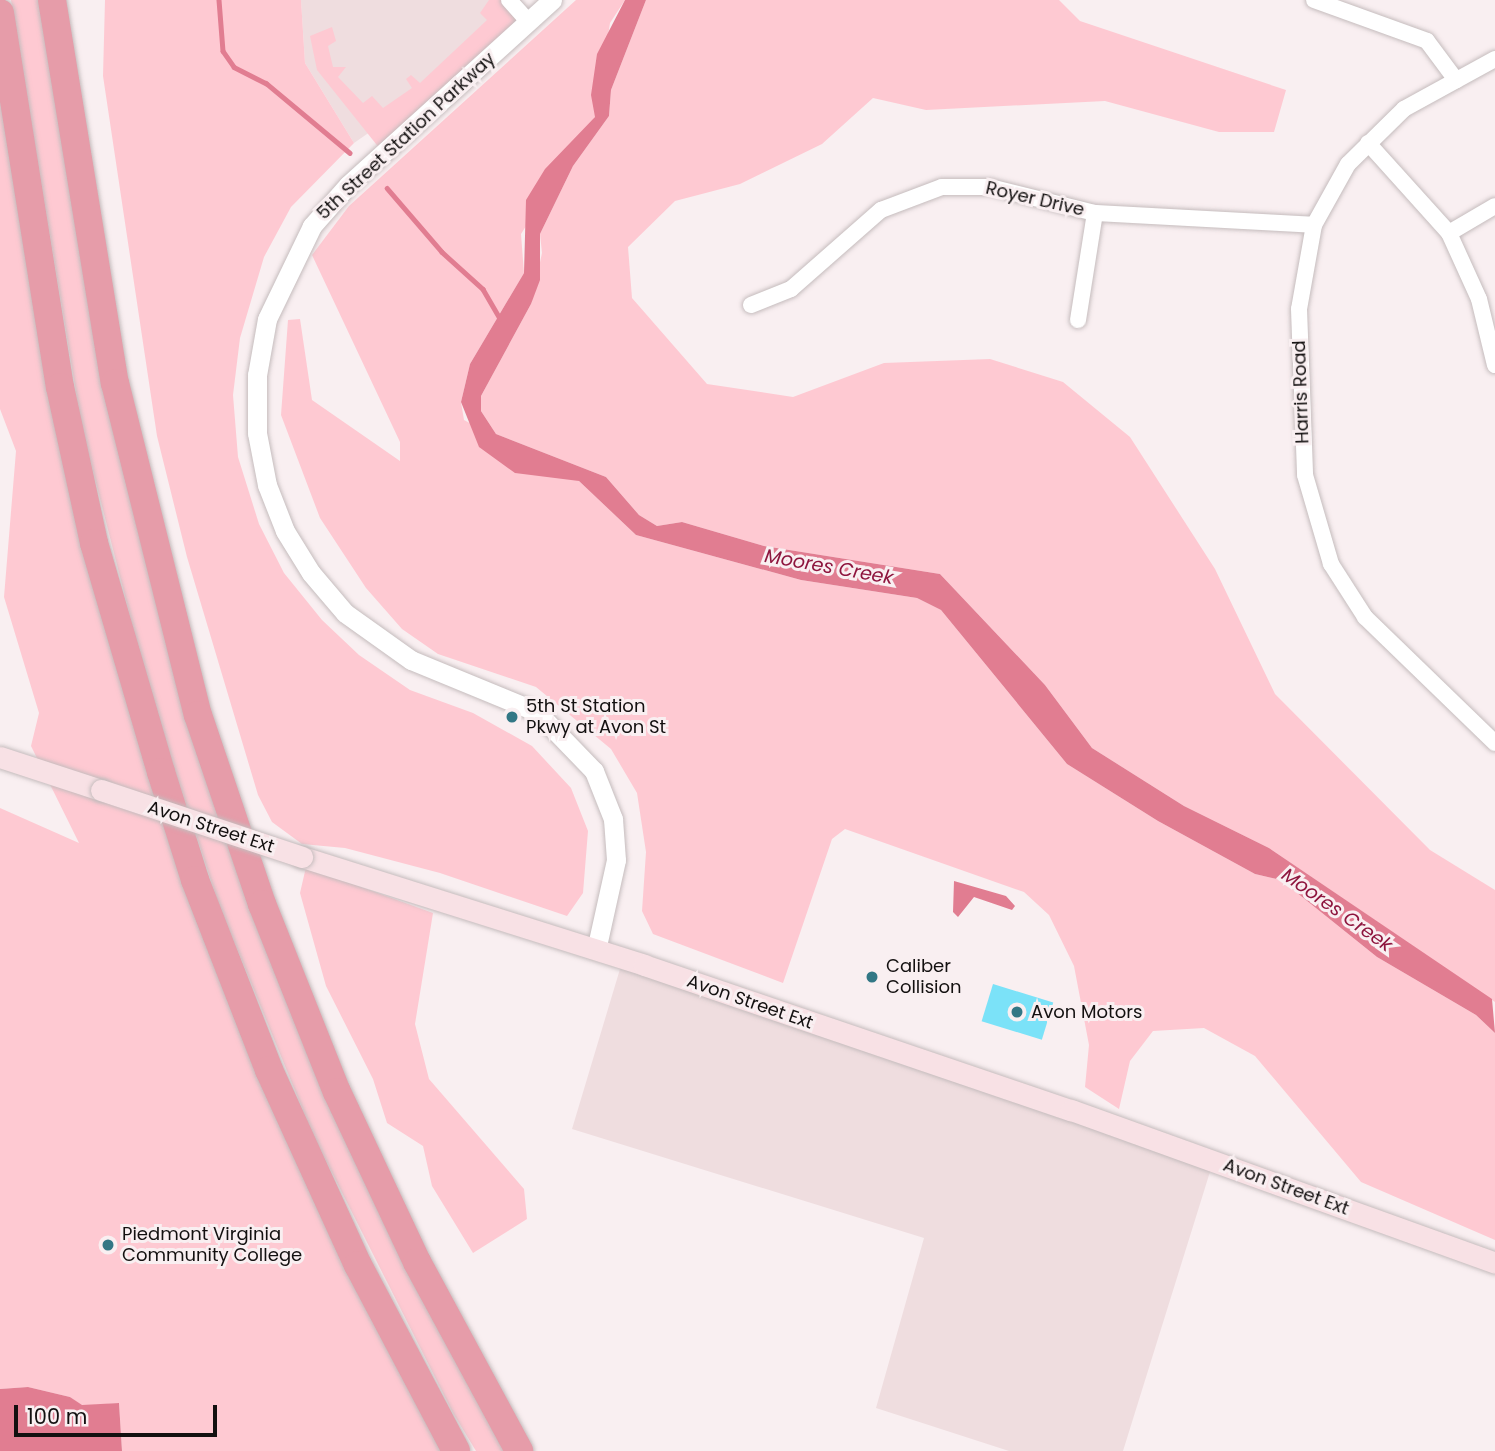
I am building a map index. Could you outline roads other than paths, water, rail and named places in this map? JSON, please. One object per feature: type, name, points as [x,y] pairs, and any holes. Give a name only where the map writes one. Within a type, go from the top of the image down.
[{"type":"highway","points":[[52,0],[115,383],[198,715],[262,904],[332,1080],[428,1285],[519,1451]]},
{"type":"highway","points":[[0,13],[38,263],[86,504],[126,661],[184,844],[230,976],[319,1184],[457,1451]]},
{"type":"main road","name":"Avon Street Ext","points":[[0,757],[596,950],[1070,1110],[1495,1263]]},
{"type":"street","points":[[509,0],[528,21]]},
{"type":"street","name":"5th Street Station Parkway","points":[[552,0],[348,186],[312,226],[267,319],[257,376],[257,433],[267,485],[285,531],[330,597],[365,630],[411,660],[537,712],[594,771],[613,820],[616,860],[596,950]]},
{"type":"street","points":[[1314,0],[1427,41],[1456,80]]},
{"type":"street","name":"Harris Road","points":[[1495,60],[1404,109],[1368,143],[1334,186],[1314,225],[1299,309],[1304,464],[1319,535],[1365,617],[1495,743]]},
{"type":"street","points":[[1368,143],[1449,233],[1479,299],[1495,365]]},
{"type":"street","name":"Royer Drive","points":[[751,305],[791,289],[874,215],[921,192],[990,187],[1095,213],[1314,225]]},
{"type":"street","points":[[1449,233],[1495,206]]},
{"type":"street","points":[[1079,320],[1095,213]]},
{"type":"water","name":"Moores Creek","points":[[625,0],[646,0],[611,90],[609,116],[573,166],[540,234],[540,280],[531,304],[481,396],[481,411],[496,434],[606,477],[639,515],[657,526],[682,522],[764,546],[940,574],[1045,685],[1092,748],[1184,806],[1269,848],[1492,999],[1495,1033],[1476,1015],[1377,957],[1281,880],[1255,874],[1158,821],[1067,764],[941,610],[917,598],[801,580],[636,535],[579,481],[515,473],[479,447],[461,402],[470,364],[524,273],[526,200],[545,169],[595,117],[591,95],[597,54]]},
{"type":"water","points":[[954,881],[1006,896],[1015,906],[1012,910],[974,897],[958,917],[953,912]]},
{"type":"water","points":[[28,1387],[70,1397],[82,1405],[119,1403],[122,1451],[0,1451],[0,1389]]},
{"type":"waterway","points":[[219,0],[223,51],[234,67],[266,83],[350,153]]},
{"type":"waterway","points":[[387,188],[442,252],[483,289],[500,319]]},
{"type":"place","name":"5th St Station Pkwy at Avon St","points":[[512,717]]},
{"type":"place","name":"Caliber Collision","points":[[872,977]]},
{"type":"place","name":"Avon Motors","points":[[1017,1012]]},
{"type":"place","name":"Piedmont Virginia Community College","points":[[108,1245]]}]
